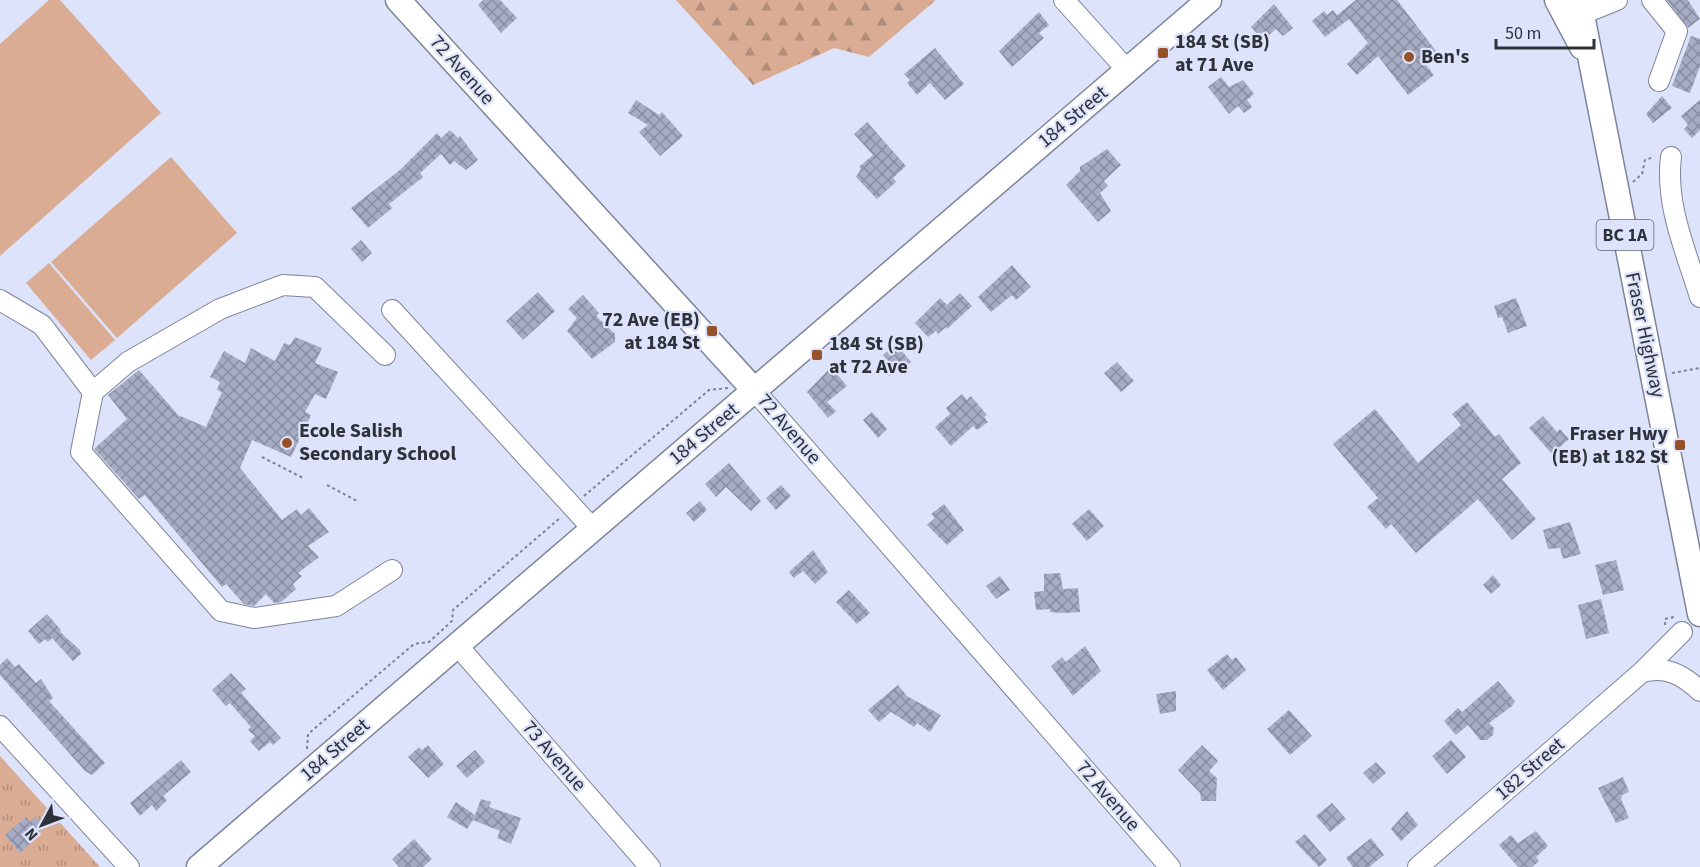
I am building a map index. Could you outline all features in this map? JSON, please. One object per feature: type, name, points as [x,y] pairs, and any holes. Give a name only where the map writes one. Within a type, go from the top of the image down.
[{"type":"main road","name":"72 Avenue","points":[[398,0],[755,391]]},
{"type":"main road","name":"184 Street","points":[[198,867],[1209,0]]},
{"type":"main road","name":"Fraser Highway","points":[[1557,0],[1568,26],[1588,56]]},
{"type":"main road","name":"Fraser Highway","points":[[1581,7],[1588,56],[1695,560],[1700,614]]},
{"type":"street","points":[[1064,0],[1128,71]]},
{"type":"street","points":[[1581,7],[1617,0]]},
{"type":"street","points":[[1652,0],[1677,31],[1659,81]]},
{"type":"street","points":[[1671,157],[1668,181],[1670,198],[1700,297]]},
{"type":"street","points":[[384,355],[315,287],[283,285],[220,309],[128,362],[93,392],[81,452],[221,611],[254,618],[336,606],[392,570]]},
{"type":"street","points":[[0,300],[42,325],[93,392]]},
{"type":"street","points":[[392,310],[593,529]]},
{"type":"street","name":"72 Avenue","points":[[755,391],[1170,867]]},
{"type":"street","name":"182 Street","points":[[1418,867],[1642,672],[1682,632]]},
{"type":"street","name":"73 Avenue","points":[[457,645],[650,867]]},
{"type":"street","points":[[1642,672],[1655,669],[1670,670],[1700,691]]},
{"type":"street","points":[[0,726],[129,867]]},
{"type":"path","points":[[1631,183],[1642,174],[1643,164],[1647,157],[1671,157]]},
{"type":"path","points":[[1669,374],[1700,368]]},
{"type":"path","points":[[581,499],[709,390],[728,388]]},
{"type":"path","points":[[262,457],[303,478]]},
{"type":"path","points":[[327,485],[357,501]]},
{"type":"path","points":[[307,752],[308,734],[414,644],[429,642],[452,621],[453,610],[564,514]]},
{"type":"green space","points":[[49,0],[60,0],[161,113],[0,256],[0,44]]},
{"type":"green space","points":[[676,0],[936,0],[869,57],[834,48],[753,85]]},
{"type":"green space","points":[[171,157],[237,233],[117,338],[51,262]]},
{"type":"green space","points":[[49,263],[115,340],[91,360],[26,283]]},
{"type":"green space","points":[[0,756],[100,867],[0,867]]},
{"type":"building","points":[[483,0],[500,0],[517,18],[501,33],[478,5]]},
{"type":"building","points":[[1356,0],[1397,0],[1436,51],[1423,61],[1434,75],[1408,95],[1378,56],[1357,75],[1347,64],[1368,43],[1349,19],[1325,37],[1312,21],[1324,11],[1327,15],[1333,10],[1337,15]]},
{"type":"building","points":[[1667,0],[1688,0],[1700,19],[1688,28]]},
{"type":"building","points":[[1274,4],[1293,28],[1283,36],[1276,29],[1263,40],[1251,27]]},
{"type":"building","points":[[1039,12],[1049,25],[1039,33],[1044,38],[1012,67],[999,51]]},
{"type":"building","points":[[1691,36],[1700,39],[1700,66],[1690,93],[1672,86]]},
{"type":"building","points":[[935,48],[964,84],[945,100],[930,83],[917,95],[907,83],[910,80],[904,74]]},
{"type":"building","points":[[1221,77],[1229,87],[1243,80],[1254,94],[1247,100],[1252,107],[1244,113],[1238,106],[1229,114],[1208,87]]},
{"type":"building","points":[[1662,96],[1672,108],[1653,123],[1646,114]]},
{"type":"building","points":[[636,100],[659,115],[662,112],[683,136],[660,156],[639,132],[648,125],[628,113]]},
{"type":"building","points":[[1700,100],[1700,130],[1692,138],[1684,129],[1688,125],[1681,116]]},
{"type":"building","points":[[867,122],[906,166],[893,178],[896,182],[877,199],[856,177],[861,169],[859,167],[873,155],[854,134]]},
{"type":"building","points":[[450,130],[458,138],[460,136],[478,160],[466,170],[454,161],[450,165],[441,154],[420,173],[423,177],[389,204],[392,208],[368,228],[351,208],[400,170],[437,133],[441,138]]},
{"type":"building","points":[[1107,149],[1121,165],[1104,181],[1108,186],[1100,193],[1111,211],[1098,222],[1066,185],[1080,171],[1080,167]]},
{"type":"building","points":[[361,240],[372,253],[362,262],[351,249]]},
{"type":"building","points":[[1012,265],[1031,287],[1016,300],[1012,295],[991,312],[978,297]]},
{"type":"building","points":[[538,292],[555,311],[523,340],[506,321]]},
{"type":"building","points":[[960,293],[972,306],[947,329],[946,327],[938,334],[936,331],[928,337],[915,323],[940,298],[947,305]]},
{"type":"building","points":[[583,295],[599,313],[596,316],[615,334],[615,342],[592,359],[567,331],[577,318],[568,309]]},
{"type":"building","points":[[1516,298],[1527,326],[1508,333],[1502,317],[1498,318],[1494,306]]},
{"type":"building","points":[[295,337],[322,348],[315,363],[338,372],[326,399],[315,394],[305,412],[311,415],[291,457],[252,440],[240,468],[282,520],[297,509],[301,515],[309,508],[329,532],[308,546],[319,557],[298,573],[302,576],[293,584],[296,589],[281,602],[274,603],[266,594],[254,606],[244,604],[226,584],[222,587],[145,495],[139,499],[94,449],[127,419],[108,395],[139,370],[178,415],[206,427],[222,392],[217,390],[220,382],[210,377],[224,351],[245,363],[251,348],[275,361],[284,343],[290,345]]},
{"type":"building","points":[[896,344],[911,362],[889,376],[883,368],[888,360],[883,355]]},
{"type":"building","points":[[1117,362],[1134,381],[1121,392],[1104,373]]},
{"type":"building","points":[[831,367],[847,386],[827,402],[836,411],[828,418],[807,392]]},
{"type":"building","points":[[962,394],[967,400],[971,396],[987,415],[984,417],[988,422],[977,430],[973,426],[951,446],[935,427],[950,414],[946,408]]},
{"type":"building","points":[[1467,402],[1495,437],[1499,434],[1521,463],[1502,479],[1536,519],[1512,540],[1478,499],[1416,553],[1391,524],[1386,529],[1367,507],[1378,498],[1333,444],[1375,409],[1418,463],[1461,425],[1452,414]]},
{"type":"building","points":[[872,412],[887,429],[878,438],[863,420]]},
{"type":"building","points":[[1543,416],[1557,432],[1560,429],[1569,439],[1552,454],[1529,428]]},
{"type":"building","points":[[729,463],[761,501],[751,511],[726,487],[716,497],[705,484]]},
{"type":"building","points":[[781,485],[791,496],[776,510],[766,498]]},
{"type":"building","points":[[700,501],[707,510],[694,522],[686,513]]},
{"type":"building","points":[[944,504],[964,530],[947,545],[927,525],[935,518],[931,514]]},
{"type":"building","points":[[1089,509],[1104,526],[1087,541],[1072,524]]},
{"type":"building","points":[[1570,522],[1581,554],[1563,559],[1560,548],[1548,549],[1543,530]]},
{"type":"building","points":[[813,550],[828,572],[815,584],[803,571],[794,578],[789,572]]},
{"type":"building","points":[[1616,560],[1624,590],[1603,595],[1595,565]]},
{"type":"building","points":[[1060,573],[1063,589],[1078,588],[1080,612],[1062,613],[1050,612],[1050,609],[1036,610],[1034,592],[1044,591],[1044,574]]},
{"type":"building","points":[[1493,575],[1501,585],[1491,594],[1483,585]]},
{"type":"building","points":[[1000,576],[1010,590],[996,599],[986,586]]},
{"type":"building","points":[[849,590],[870,613],[857,624],[836,602]]},
{"type":"building","points":[[1601,599],[1609,633],[1586,639],[1578,605]]},
{"type":"building","points":[[47,614],[61,630],[60,632],[80,650],[81,654],[73,661],[52,638],[48,642],[45,639],[39,644],[28,631]]},
{"type":"building","points":[[1085,646],[1101,671],[1073,696],[1051,666],[1062,657],[1066,662]]},
{"type":"building","points":[[1227,654],[1232,660],[1236,657],[1246,670],[1223,690],[1207,670]]},
{"type":"building","points":[[7,658],[15,667],[19,664],[36,683],[41,679],[53,698],[49,701],[105,763],[92,775],[85,771],[0,675],[0,665]]},
{"type":"building","points":[[231,673],[246,689],[241,693],[281,738],[273,745],[270,742],[259,751],[250,741],[255,736],[248,730],[251,727],[230,703],[226,706],[212,690]]},
{"type":"building","points":[[1498,681],[1515,701],[1512,706],[1489,723],[1494,728],[1493,735],[1487,740],[1480,740],[1468,725],[1456,735],[1444,721],[1458,708],[1462,712]]},
{"type":"building","points":[[898,685],[907,696],[941,715],[930,732],[917,723],[914,727],[891,712],[879,722],[868,710]]},
{"type":"building","points":[[1176,691],[1176,711],[1160,714],[1156,694]]},
{"type":"building","points":[[1289,710],[1312,736],[1290,755],[1267,729]]},
{"type":"building","points":[[1451,740],[1466,757],[1447,774],[1432,756]]},
{"type":"building","points":[[428,745],[444,764],[428,778],[408,757],[419,747],[422,750]]},
{"type":"building","points":[[1202,745],[1218,761],[1209,771],[1217,778],[1216,801],[1201,801],[1200,793],[1178,770]]},
{"type":"building","points":[[475,750],[485,762],[467,778],[456,766]]},
{"type":"building","points":[[181,760],[191,772],[163,796],[167,800],[156,811],[152,805],[140,816],[130,803]]},
{"type":"building","points":[[1376,762],[1386,773],[1373,784],[1363,773]]},
{"type":"building","points":[[1623,777],[1629,792],[1622,795],[1621,799],[1629,818],[1616,823],[1598,788]]},
{"type":"building","points":[[481,799],[491,802],[489,807],[521,818],[511,844],[497,838],[500,831],[473,820],[467,829],[447,817],[456,802],[475,815]]},
{"type":"building","points":[[1332,803],[1346,819],[1330,832],[1316,816]]},
{"type":"building","points":[[1407,811],[1418,825],[1401,841],[1391,829]]},
{"type":"building","points":[[26,817],[30,822],[36,817],[44,827],[30,839],[32,842],[20,853],[5,835]]},
{"type":"building","points":[[1536,831],[1548,846],[1536,857],[1539,861],[1532,867],[1518,867],[1499,845],[1511,835],[1518,843]]},
{"type":"building","points":[[1305,834],[1327,860],[1319,867],[1295,842]]},
{"type":"building","points":[[1371,838],[1384,855],[1369,867],[1353,867],[1346,858]]},
{"type":"building","points":[[414,839],[432,859],[423,867],[399,867],[392,859]]},
{"type":"place","name":"184 St (SB) at 71 Ave","points":[[1163,53]]},
{"type":"place","name":"Ben's","points":[[1409,57]]},
{"type":"place","name":"72 Ave (EB) at 184 St","points":[[712,331]]},
{"type":"place","name":"184 St (SB) at 72 Ave","points":[[817,355]]},
{"type":"place","name":"Ecole Salish Secondary School","points":[[287,443]]},
{"type":"place","name":"Fraser Hwy (EB) at 182 St","points":[[1680,445]]}]
